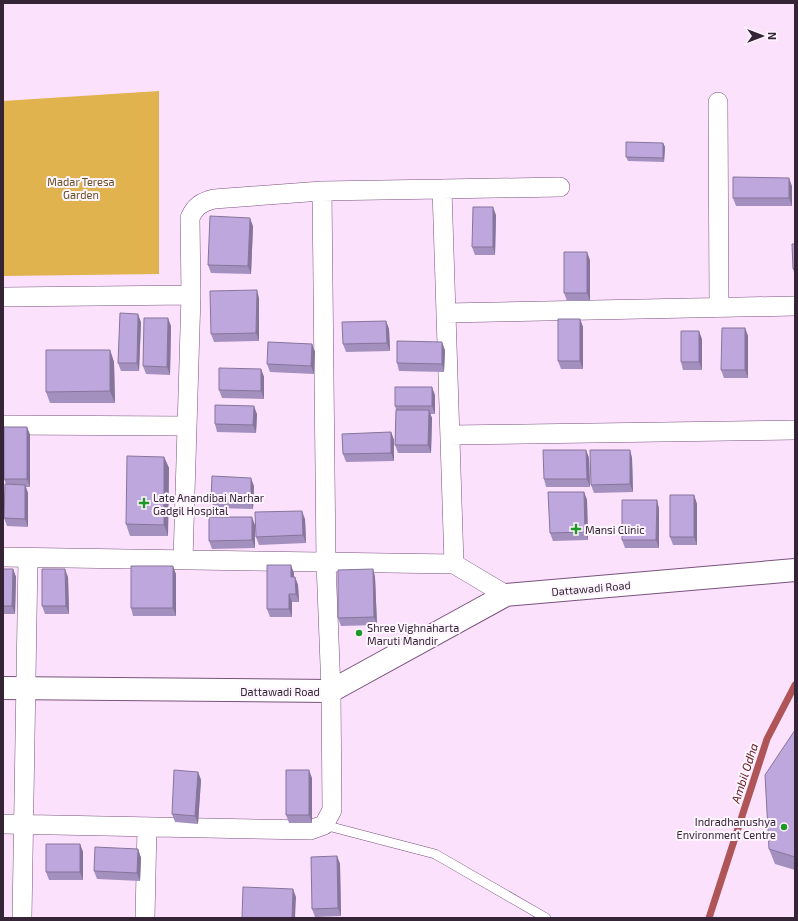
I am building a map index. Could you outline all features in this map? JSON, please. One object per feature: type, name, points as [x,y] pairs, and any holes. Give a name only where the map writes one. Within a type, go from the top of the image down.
[{"type":"street","points":[[718,102],[719,308]]},
{"type":"street","points":[[183,560],[191,295],[190,218],[194,209],[200,204],[214,199],[322,191],[560,187]]},
{"type":"street","points":[[442,189],[454,564]]},
{"type":"street","points":[[3,824],[310,830],[324,825],[332,810],[331,691],[326,562],[322,191]]},
{"type":"street","points":[[3,297],[191,295]]},
{"type":"street","points":[[446,313],[795,306]]},
{"type":"street","points":[[3,425],[187,426]]},
{"type":"street","points":[[450,436],[795,430]]},
{"type":"street","points":[[3,557],[454,564],[506,595]]},
{"type":"street","points":[[22,918],[28,558]]},
{"type":"street","name":"Dattawadi Road","points":[[3,688],[331,691],[506,595],[795,570]]},
{"type":"street","points":[[145,918],[147,827]]},
{"type":"lane","points":[[324,825],[435,854],[546,918]]},
{"type":"green space","name":"Madar Teresa Garden","points":[[159,91],[159,274],[3,276],[3,101]]},
{"type":"building","points":[[626,142],[663,143],[663,158],[626,157]]},
{"type":"building","points":[[733,177],[789,178],[789,198],[733,198]]},
{"type":"building","points":[[473,207],[493,207],[493,247],[472,247]]},
{"type":"building","points":[[210,216],[250,218],[248,266],[208,265]]},
{"type":"building","points":[[792,244],[795,244],[795,268],[793,269]]},
{"type":"building","points":[[564,252],[587,252],[587,293],[564,293]]},
{"type":"building","points":[[257,290],[256,333],[211,334],[210,291]]},
{"type":"building","points":[[120,313],[138,314],[137,363],[118,363]]},
{"type":"building","points":[[144,318],[168,318],[167,367],[143,366]]},
{"type":"building","points":[[558,319],[580,319],[580,361],[558,361]]},
{"type":"building","points":[[386,321],[387,343],[343,344],[342,322]]},
{"type":"building","points":[[722,328],[745,328],[745,370],[721,370]]},
{"type":"building","points":[[681,331],[699,331],[699,362],[681,362]]},
{"type":"building","points":[[397,341],[442,342],[442,364],[397,363]]},
{"type":"building","points":[[268,342],[312,344],[311,366],[267,364]]},
{"type":"building","points":[[46,350],[110,350],[110,391],[46,392]]},
{"type":"building","points":[[219,368],[261,369],[261,391],[219,390]]},
{"type":"building","points":[[395,387],[432,387],[432,406],[395,406]]},
{"type":"building","points":[[215,405],[254,406],[253,425],[215,424]]},
{"type":"building","points":[[396,410],[429,410],[428,445],[395,445]]},
{"type":"building","points":[[4,427],[27,427],[27,479],[4,479]]},
{"type":"building","points":[[391,432],[391,453],[343,454],[342,434]]},
{"type":"building","points":[[543,450],[586,450],[587,479],[544,479]]},
{"type":"building","points":[[590,450],[630,450],[630,484],[591,485]]},
{"type":"building","points":[[127,456],[164,457],[164,525],[126,524]]},
{"type":"building","points":[[212,476],[251,478],[251,501],[211,500]]},
{"type":"building","points":[[5,484],[25,485],[25,519],[4,518]]},
{"type":"building","points":[[548,492],[584,492],[585,532],[550,533]]},
{"type":"building","points":[[670,495],[694,495],[694,537],[670,537]]},
{"type":"building","points":[[622,500],[657,500],[656,540],[622,540]]},
{"type":"building","points":[[302,511],[303,535],[256,537],[255,512]]},
{"type":"building","points":[[209,517],[252,517],[252,540],[209,541]]},
{"type":"building","points":[[267,565],[291,565],[291,577],[295,577],[296,594],[289,594],[289,609],[267,609]]},
{"type":"building","points":[[131,566],[173,566],[173,608],[131,608]]},
{"type":"building","points":[[3,569],[13,569],[12,606],[3,606]]},
{"type":"building","points":[[42,569],[65,569],[66,606],[42,606]]},
{"type":"building","points":[[373,569],[374,617],[338,618],[338,570]]},
{"type":"building","name":"Indradhanushya Environment Centre","points":[[795,730],[795,857],[769,849],[765,775]]},
{"type":"building","points":[[174,770],[198,772],[195,816],[172,814]]},
{"type":"building","points":[[286,770],[309,770],[309,815],[286,815]]},
{"type":"building","points":[[46,844],[80,844],[80,872],[46,872]]},
{"type":"building","points":[[95,847],[138,849],[137,873],[94,871]]},
{"type":"building","points":[[337,856],[338,908],[312,909],[311,857]]},
{"type":"building","points":[[243,887],[293,889],[292,918],[242,918]]},
{"type":"waterway","name":"Ambil Odha","points":[[709,918],[767,739],[795,685]]},
{"type":"place","name":"Late Anandibai Narhar Gadgil Hospital","points":[[144,503]]},
{"type":"place","name":"Mansi Clinic","points":[[576,529]]},
{"type":"place","name":"Shree Vighnaharta Maruti Mandir","points":[[359,633]]},
{"type":"place","name":"Indradhanushya Environment Centre","points":[[784,827]]}]
